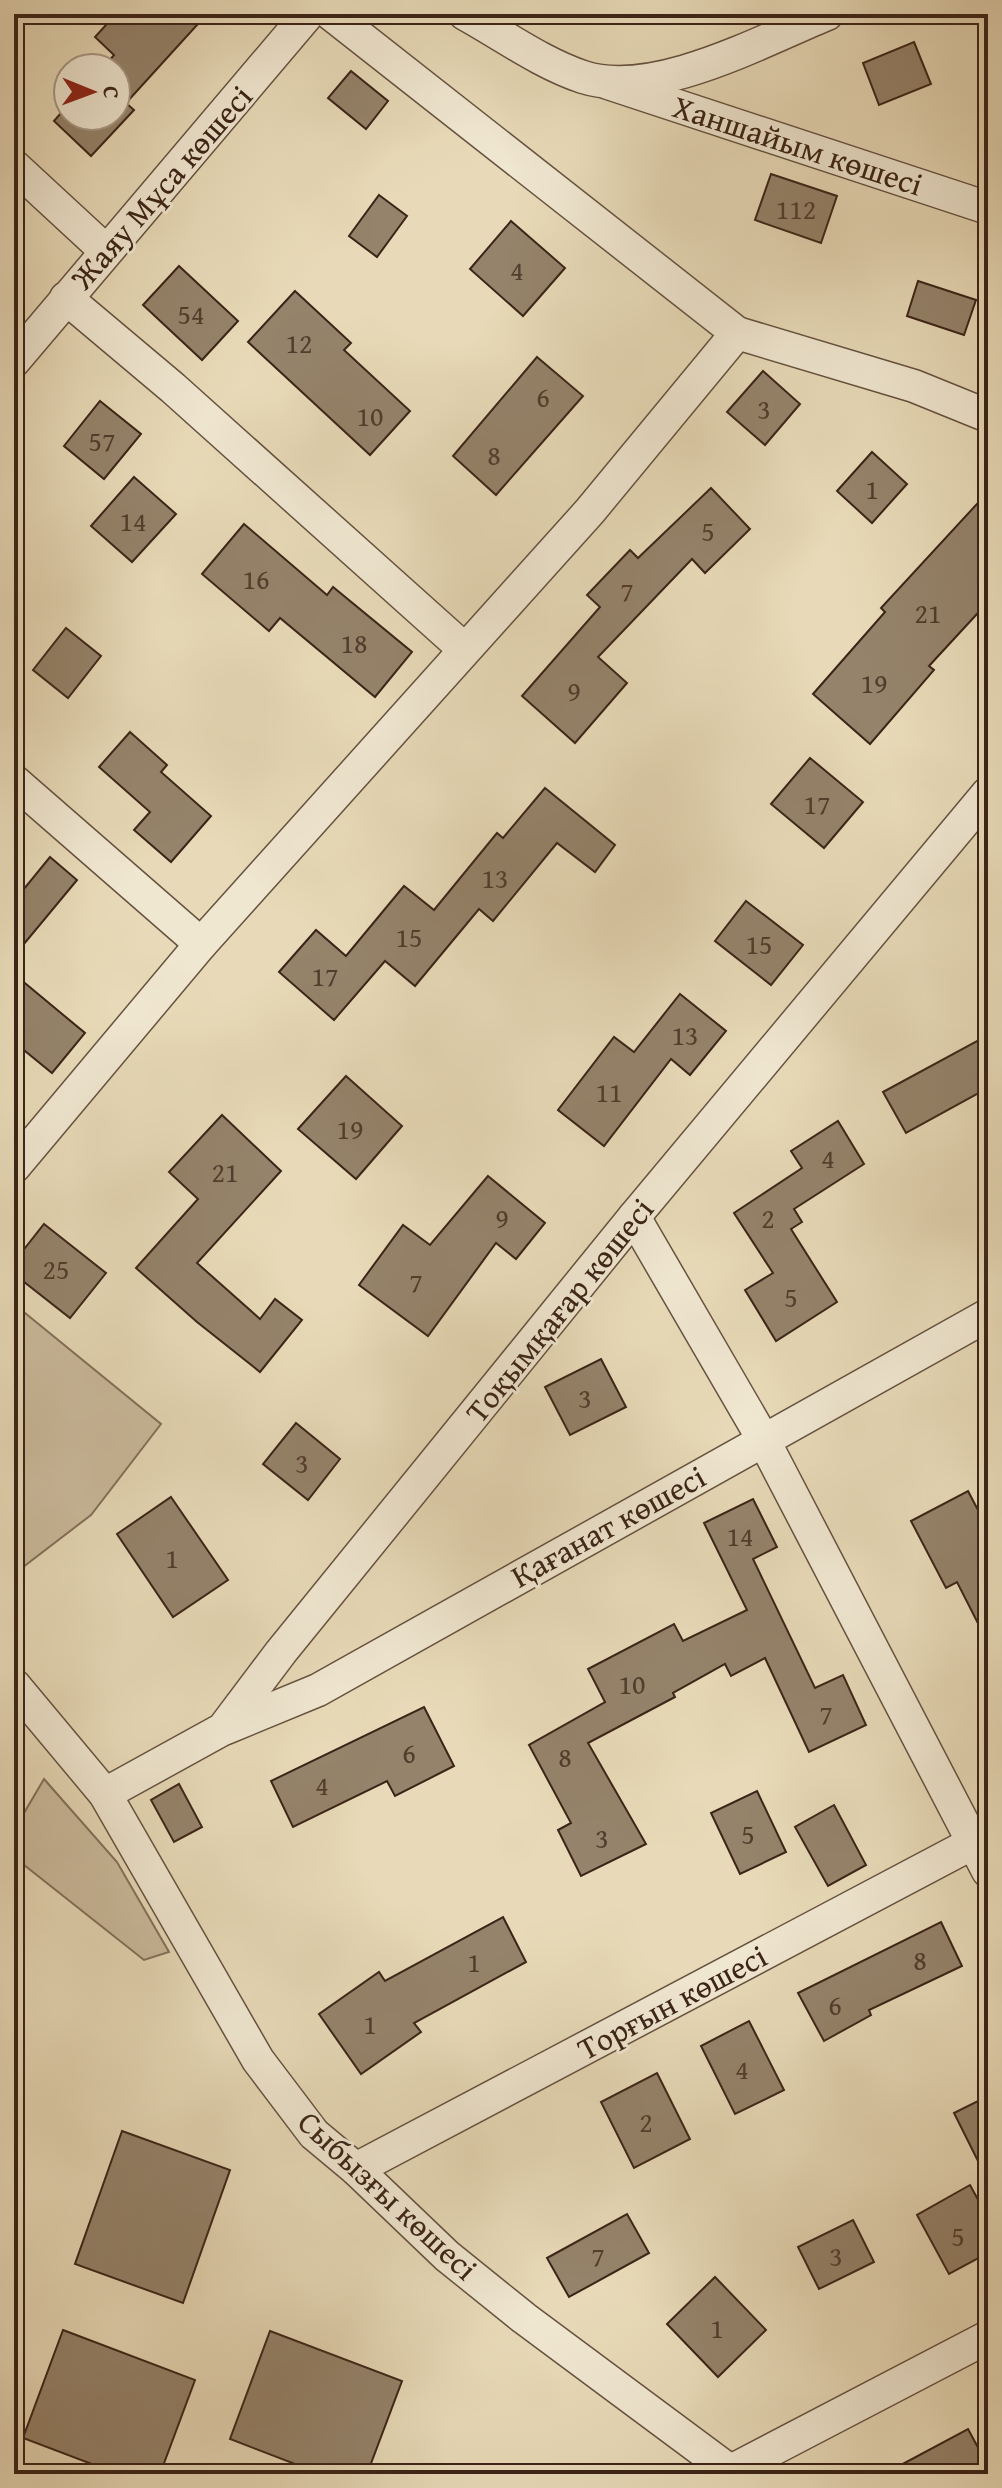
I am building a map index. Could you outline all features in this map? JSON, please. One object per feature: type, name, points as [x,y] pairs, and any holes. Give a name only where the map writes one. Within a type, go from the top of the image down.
[{"type":"street","name":"Жаяу Мұса көшесі","points":[[14,361],[308,14]]},
{"type":"street","points":[[331,14],[737,333],[914,386],[988,416]]},
{"type":"street","points":[[465,14],[563,70],[608,83],[673,74],[827,14]]},
{"type":"street","name":"Ханшайым көшесі","points":[[608,83],[988,208]]},
{"type":"street","points":[[14,166],[106,251]]},
{"type":"street","points":[[66,298],[173,388],[463,648]]},
{"type":"street","points":[[14,1167],[201,944],[463,648],[590,511],[737,333]]},
{"type":"street","points":[[14,781],[201,944]]},
{"type":"street","name":"Тоқымқағар көшесі","points":[[105,1794],[223,1729],[281,1652],[634,1217],[988,793]]},
{"type":"street","points":[[634,1217],[763,1439],[981,1839],[988,1871]]},
{"type":"street","name":"Қағанат көшесі","points":[[223,1729],[318,1690],[988,1315]]},
{"type":"street","name":"Сыбызғы көшесі","points":[[14,1685],[105,1794],[258,2060],[314,2134],[356,2169],[447,2256],[524,2318],[733,2472]]},
{"type":"street","name":"Торғын көшесі","points":[[356,2169],[981,1839]]},
{"type":"street","points":[[733,2472],[988,2337]]},
{"type":"shaded area","points":[[14,1304],[161,1424],[91,1515],[14,1574]]},
{"type":"shaded area","points":[[44,1779],[117,1862],[169,1952],[144,1960],[14,1857],[14,1830]]},
{"type":"building","points":[[116,14],[207,14],[132,96],[132,52],[111,52],[95,37]]},
{"type":"building","points":[[914,42],[931,84],[879,105],[863,63]]},
{"type":"building","points":[[351,71],[388,101],[366,129],[328,98]]},
{"type":"building","points":[[66,132],[113,132],[91,156]]},
{"type":"building","points":[[771,174],[837,196],[821,243],[755,220]]},
{"type":"building","points":[[379,195],[407,216],[377,257],[349,236]]},
{"type":"building","points":[[511,221],[565,268],[523,316],[470,269]]},
{"type":"building","points":[[179,266],[238,321],[202,360],[143,305]]},
{"type":"building","points":[[918,281],[976,300],[964,335],[907,316]]},
{"type":"building","points":[[295,291],[351,343],[344,350],[410,411],[370,455],[248,342]]},
{"type":"building","points":[[537,357],[583,396],[496,495],[453,456]]},
{"type":"building","points":[[763,371],[800,404],[765,445],[727,412]]},
{"type":"building","points":[[100,401],[141,434],[104,479],[64,446]]},
{"type":"building","points":[[872,452],[907,484],[872,523],[837,491]]},
{"type":"building","points":[[134,477],[176,514],[132,562],[91,526]]},
{"type":"building","points":[[711,488],[750,529],[705,573],[692,559],[598,657],[627,683],[575,743],[522,696],[600,607],[587,595],[630,550],[638,558]]},
{"type":"building","points":[[988,492],[988,602],[929,666],[934,670],[870,744],[813,694],[885,612],[881,608]]},
{"type":"building","points":[[244,524],[327,595],[333,587],[412,652],[375,697],[280,618],[269,631],[202,574]]},
{"type":"building","points":[[66,628],[101,656],[68,698],[33,670]]},
{"type":"building","points":[[130,732],[167,765],[161,772],[211,816],[171,862],[134,830],[150,812],[99,767]]},
{"type":"building","points":[[810,758],[863,802],[824,848],[771,804]]},
{"type":"building","points":[[545,788],[615,845],[595,872],[557,843],[493,921],[479,909],[415,986],[385,961],[334,1020],[279,972],[316,930],[346,956],[404,886],[434,910],[497,833],[503,838]]},
{"type":"building","points":[[50,857],[77,880],[14,956],[14,901]]},
{"type":"building","points":[[746,901],[803,945],[771,985],[715,941]]},
{"type":"building","points":[[14,974],[85,1033],[52,1073],[14,1042]]},
{"type":"building","points":[[680,994],[726,1031],[690,1075],[671,1059],[604,1146],[558,1110],[614,1037],[634,1052]]},
{"type":"building","points":[[977,1041],[988,1060],[988,1088],[906,1133],[883,1092]]},
{"type":"building","points":[[346,1076],[402,1126],[356,1179],[298,1129]]},
{"type":"building","points":[[222,1115],[281,1171],[197,1263],[260,1319],[275,1299],[302,1320],[260,1372],[136,1268],[198,1199],[169,1172]]},
{"type":"building","points":[[838,1121],[864,1164],[794,1209],[802,1222],[791,1229],[837,1302],[776,1341],[745,1290],[773,1273],[734,1213],[802,1168],[791,1151]]},
{"type":"building","points":[[488,1176],[545,1223],[516,1259],[496,1243],[428,1336],[359,1285],[403,1225],[430,1245]]},
{"type":"building","points":[[44,1224],[106,1273],[70,1318],[14,1274],[14,1262]]},
{"type":"building","points":[[601,1359],[626,1407],[570,1435],[545,1387]]},
{"type":"building","points":[[296,1423],[340,1459],[308,1500],[263,1464]]},
{"type":"building","points":[[968,1491],[988,1529],[988,1643],[957,1582],[946,1588],[911,1521]]},
{"type":"building","points":[[171,1497],[228,1580],[173,1617],[117,1534]]},
{"type":"building","points":[[753,1499],[777,1547],[753,1559],[815,1688],[843,1675],[866,1725],[809,1752],[765,1658],[731,1676],[725,1664],[673,1693],[675,1697],[588,1743],[646,1844],[581,1876],[558,1830],[571,1823],[529,1745],[605,1702],[588,1669],[674,1624],[683,1641],[747,1610],[704,1523]]},
{"type":"building","points":[[424,1707],[454,1766],[395,1796],[387,1781],[293,1827],[271,1781]]},
{"type":"building","points":[[179,1784],[202,1827],[174,1842],[151,1800]]},
{"type":"building","points":[[757,1791],[786,1852],[740,1874],[711,1813]]},
{"type":"building","points":[[834,1805],[866,1865],[828,1886],[795,1827]]},
{"type":"building","points":[[503,1917],[526,1962],[414,2023],[421,2032],[361,2074],[319,2014],[379,1972],[385,1981]]},
{"type":"building","points":[[941,1922],[962,1966],[869,2010],[871,2015],[824,2041],[798,1993]]},
{"type":"building","points":[[749,2021],[784,2090],[735,2114],[701,2046]]},
{"type":"building","points":[[657,2073],[690,2139],[634,2168],[601,2102]]},
{"type":"building","points":[[988,2096],[988,2181],[954,2113]]},
{"type":"building","points":[[122,2131],[230,2170],[183,2303],[75,2264]]},
{"type":"building","points":[[970,2185],[988,2218],[988,2253],[949,2274],[917,2215]]},
{"type":"building","points":[[627,2214],[649,2253],[569,2297],[547,2258]]},
{"type":"building","points":[[853,2220],[874,2262],[819,2289],[798,2247]]},
{"type":"building","points":[[715,2277],[766,2330],[718,2377],[667,2324]]},
{"type":"building","points":[[63,2330],[195,2380],[160,2474],[118,2474],[23,2438]]},
{"type":"building","points":[[270,2331],[402,2381],[367,2474],[321,2474],[230,2439]]},
{"type":"building","points":[[968,2429],[988,2466],[988,2474],[884,2474]]}]
